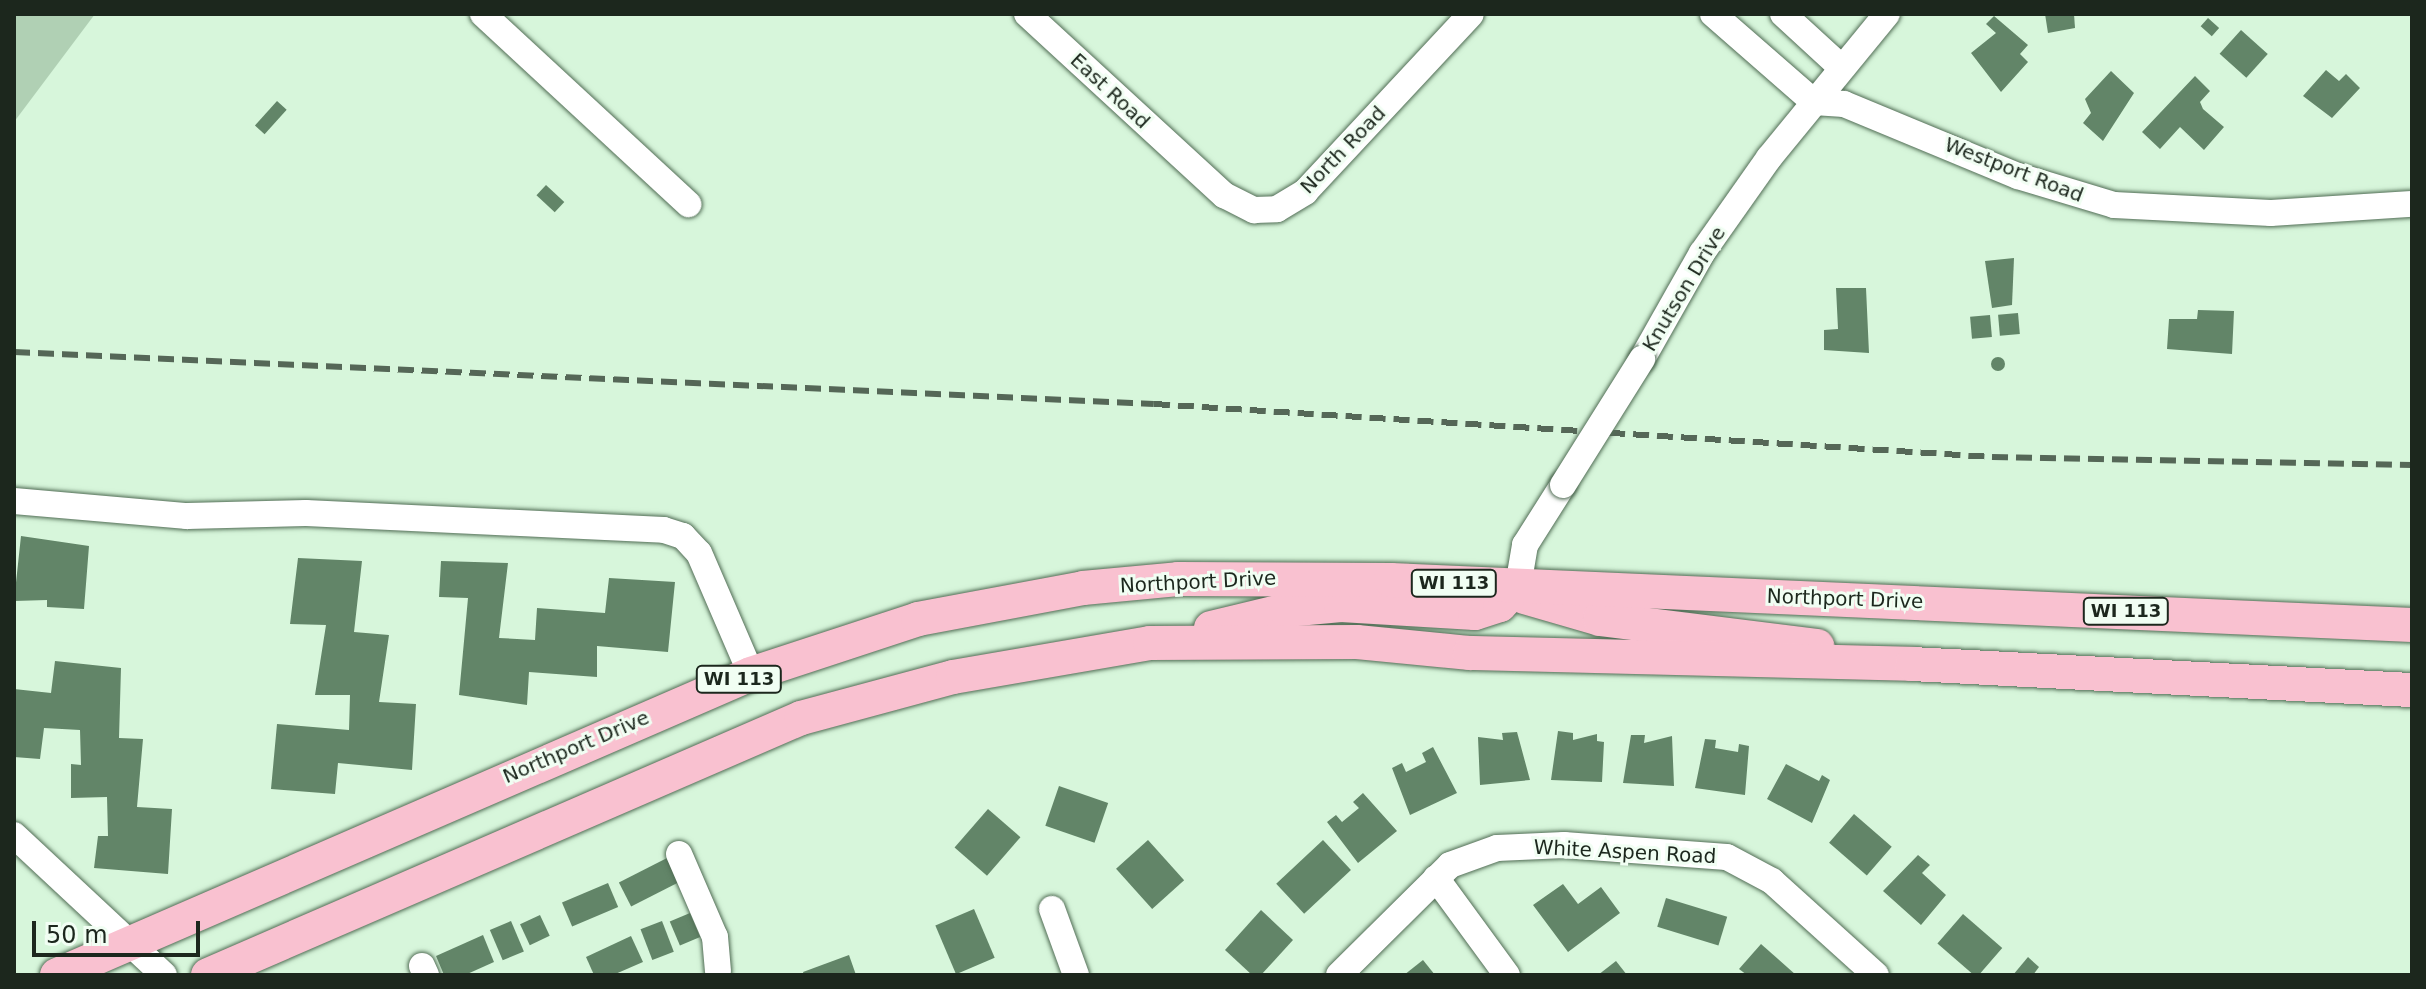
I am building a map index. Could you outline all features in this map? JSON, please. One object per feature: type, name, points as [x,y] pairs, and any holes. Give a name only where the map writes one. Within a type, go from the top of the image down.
[{"type":"main road","name":"Northport Drive","points":[[57,975],[751,674],[918,619],[1083,588],[1297,578],[2412,625]]},
{"type":"main road","points":[[1150,643],[1286,610],[1341,605],[1475,613],[1500,605],[1518,586],[1531,603],[1600,619],[1747,633],[1912,664]]},
{"type":"main road","name":"WI 113","points":[[208,975],[801,718],[968,674],[1150,643],[1357,642],[1470,653],[1912,664],[2412,690]]},
{"type":"street","points":[[483,14],[688,204]]},
{"type":"street","name":"East Road","points":[[1027,14],[1194,169]]},
{"type":"street","name":"North Road","points":[[1194,169],[1224,195],[1254,210],[1290,203],[1471,14]]},
{"type":"street","points":[[1713,14],[1814,102]]},
{"type":"street","points":[[1783,14],[1842,68]]},
{"type":"street","name":"Knutson Drive","points":[[1518,586],[1525,545],[1642,359],[1702,253],[1814,102],[1887,14]]},
{"type":"street","name":"Westport Road","points":[[1814,102],[1844,104],[2018,176],[2114,205],[2271,213],[2412,204]]},
{"type":"street","points":[[14,501],[187,516],[306,513],[664,530],[683,536],[699,553],[751,674]]},
{"type":"street","points":[[14,835],[164,975]]},
{"type":"street","name":"White Aspen Road","points":[[1339,975],[1450,865],[1497,848],[1564,845],[1716,854],[1772,881],[1876,975]]},
{"type":"street","points":[[679,854],[715,937],[720,974]]},
{"type":"street","points":[[1436,878],[1507,975]]},
{"type":"street","points":[[1052,909],[1076,975]]},
{"type":"green space","points":[[14,14],[95,14],[14,122]]},
{"type":"building","points":[[2045,14],[2074,14],[2075,28],[2048,33]]},
{"type":"building","points":[[1994,16],[2028,45],[2020,54],[2028,62],[2001,92],[1971,53],[1996,33],[1986,24]]},
{"type":"building","points":[[2208,18],[2219,28],[2212,36],[2201,26]]},
{"type":"building","points":[[2241,30],[2268,54],[2246,78],[2220,54]]},
{"type":"building","points":[[2326,70],[2339,81],[2346,74],[2360,88],[2332,118],[2303,96]]},
{"type":"building","points":[[2111,71],[2134,93],[2103,141],[2083,123],[2091,113],[2085,99]]},
{"type":"building","points":[[2195,76],[2210,91],[2200,102],[2203,109],[2224,127],[2204,150],[2180,127],[2160,149],[2142,132]]},
{"type":"building","points":[[277,101],[287,110],[265,134],[255,126]]},
{"type":"building","points":[[546,185],[564,202],[555,212],[536,195]]},
{"type":"building","points":[[2014,258],[2012,305],[1992,308],[1985,261]]},
{"type":"building","points":[[1836,288],[1866,288],[1869,353],[1824,350],[1824,330],[1838,329]]},
{"type":"building","points":[[2198,310],[2234,311],[2232,354],[2167,349],[2169,319],[2197,319]]},
{"type":"building","points":[[2018,313],[2020,334],[2000,336],[1998,315]]},
{"type":"building","points":[[1990,315],[1992,337],[1972,339],[1970,317]]},
{"type":"building","points":[[1998,357],[2005,364],[1998,371],[1991,364]]},
{"type":"building","points":[[21,536],[89,546],[84,609],[47,607],[47,600],[14,601]]},
{"type":"building","points":[[298,558],[362,561],[354,632],[389,635],[379,702],[416,704],[412,770],[338,763],[335,794],[271,789],[277,724],[349,730],[350,695],[315,695],[326,625],[290,624]]},
{"type":"building","points":[[441,561],[508,563],[499,638],[535,640],[537,608],[605,613],[609,578],[675,582],[668,652],[597,646],[597,677],[529,672],[527,705],[459,695],[468,598],[439,597]]},
{"type":"building","points":[[55,661],[121,668],[119,738],[143,739],[137,807],[172,809],[168,874],[94,868],[98,836],[108,836],[107,797],[71,798],[71,764],[81,765],[80,730],[44,728],[40,759],[14,757],[14,689],[51,693]]},
{"type":"building","points":[[1558,731],[1573,733],[1573,740],[1597,734],[1597,741],[1604,742],[1602,782],[1551,780]]},
{"type":"building","points":[[1517,732],[1530,780],[1480,785],[1478,737],[1503,740],[1502,733]]},
{"type":"building","points":[[1631,735],[1645,735],[1644,743],[1672,736],[1674,786],[1623,783]]},
{"type":"building","points":[[1705,739],[1716,740],[1715,748],[1738,752],[1739,744],[1749,746],[1745,795],[1695,788]]},
{"type":"building","points":[[1433,747],[1457,793],[1410,815],[1392,768],[1402,763],[1406,772],[1426,762],[1422,753]]},
{"type":"building","points":[[1786,764],[1819,781],[1822,775],[1830,780],[1812,823],[1767,799]]},
{"type":"building","points":[[1059,786],[1108,803],[1094,843],[1045,826]]},
{"type":"building","points":[[1363,793],[1397,831],[1358,863],[1327,822],[1336,815],[1342,822],[1359,808],[1353,802]]},
{"type":"building","points":[[988,809],[1020,837],[987,876],[955,847]]},
{"type":"building","points":[[1854,814],[1892,847],[1867,875],[1829,843]]},
{"type":"building","points":[[1148,840],[1184,880],[1152,909],[1116,869]]},
{"type":"building","points":[[1323,840],[1351,870],[1304,914],[1276,884]]},
{"type":"building","points":[[1918,855],[1930,865],[1922,873],[1946,895],[1921,925],[1883,891]]},
{"type":"building","points":[[667,858],[679,882],[631,907],[619,883]]},
{"type":"building","points":[[608,883],[618,907],[572,926],[562,903]]},
{"type":"building","points":[[1563,884],[1578,904],[1601,887],[1620,913],[1568,952],[1533,905]]},
{"type":"building","points":[[1666,898],[1727,917],[1718,945],[1657,927]]},
{"type":"building","points":[[974,909],[995,958],[956,974],[935,925]]},
{"type":"building","points":[[1261,910],[1293,940],[1261,975],[1252,975],[1225,950]]},
{"type":"building","points":[[690,913],[700,937],[680,946],[670,922]]},
{"type":"building","points":[[1963,914],[2002,948],[1979,975],[1974,975],[1937,943]]},
{"type":"building","points":[[540,915],[550,936],[530,945],[520,924]]},
{"type":"building","points":[[511,921],[524,951],[503,960],[490,930]]},
{"type":"building","points":[[662,921],[674,952],[652,960],[641,929]]},
{"type":"building","points":[[483,935],[494,962],[465,975],[444,975],[436,956]]},
{"type":"building","points":[[631,936],[643,962],[613,975],[594,975],[586,957]]},
{"type":"building","points":[[1761,944],[1796,975],[1747,975],[1739,969]]},
{"type":"building","points":[[849,955],[856,975],[804,975],[803,972]]},
{"type":"building","points":[[2028,957],[2039,967],[2033,975],[2013,975]]},
{"type":"building","points":[[1423,960],[1435,975],[1404,975]]},
{"type":"building","points":[[1616,961],[1627,975],[1598,975]]},
{"type":"railway","points":[[14,352],[1154,404],[1992,457],[2412,465]]}]
